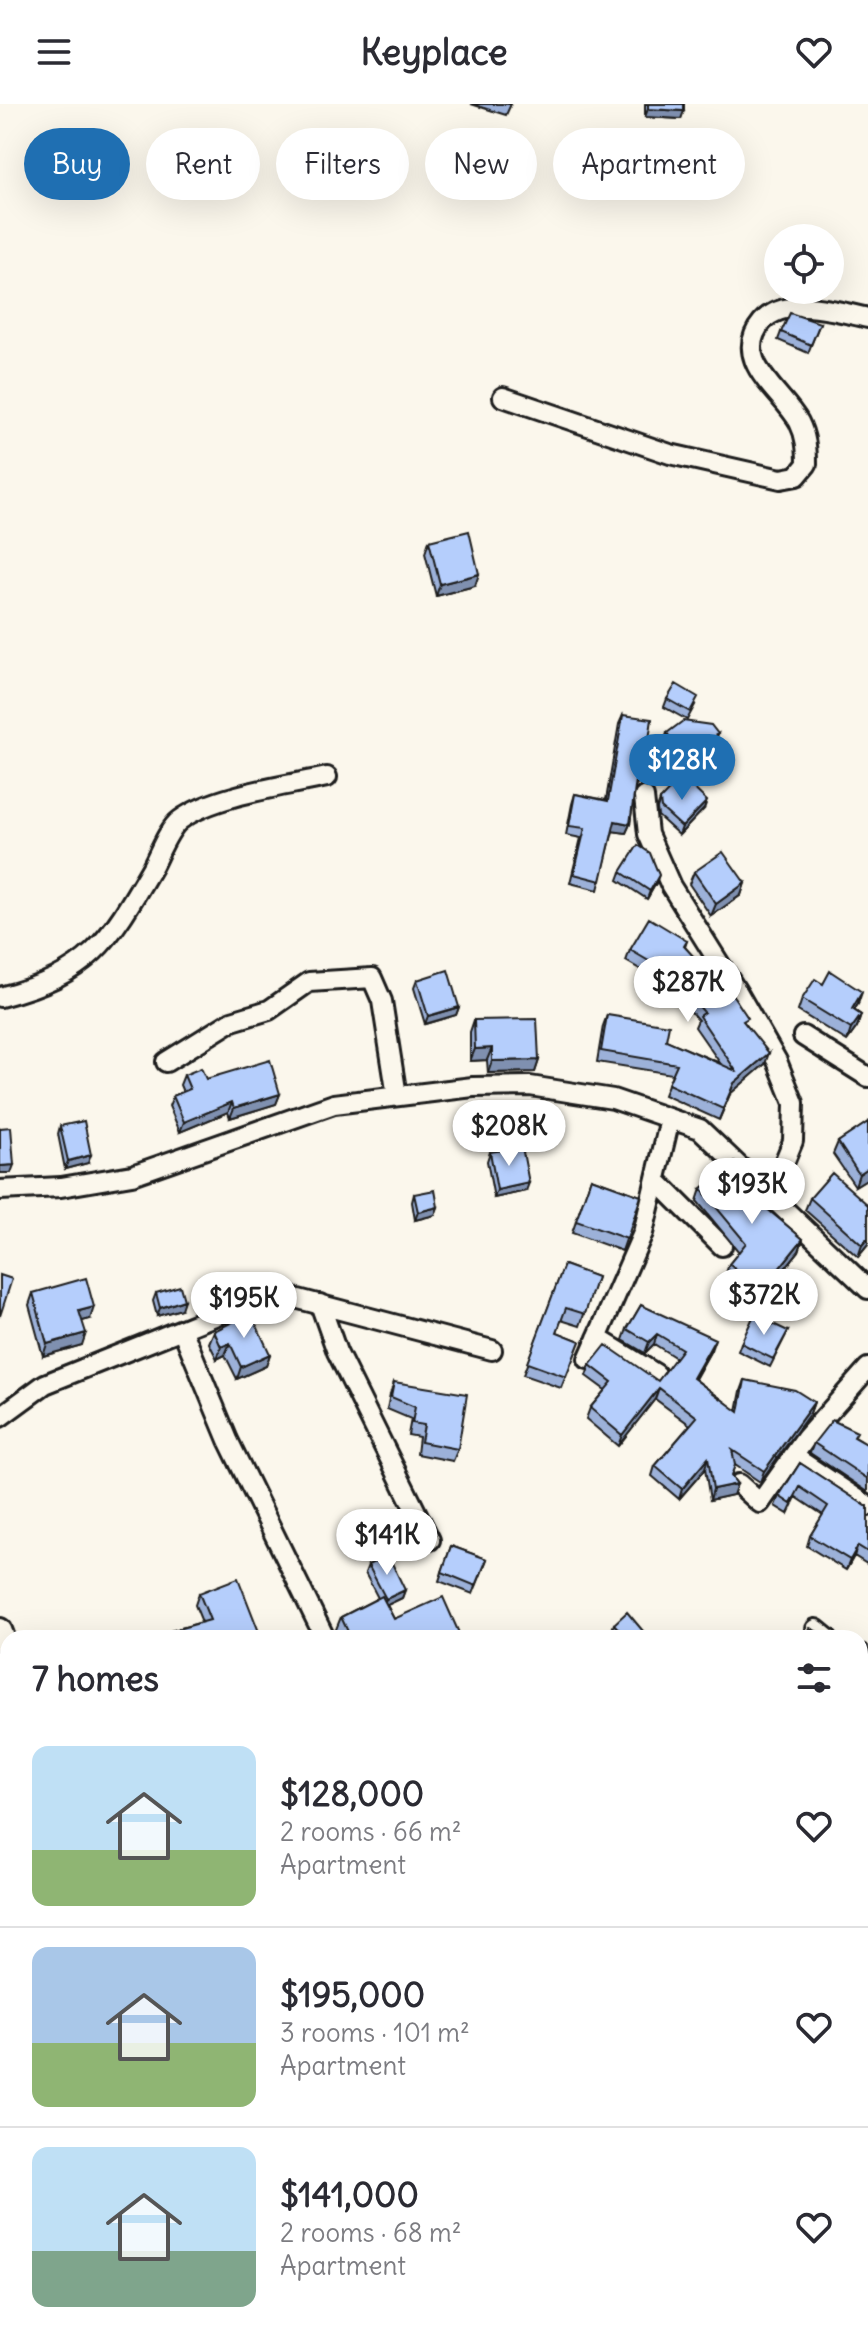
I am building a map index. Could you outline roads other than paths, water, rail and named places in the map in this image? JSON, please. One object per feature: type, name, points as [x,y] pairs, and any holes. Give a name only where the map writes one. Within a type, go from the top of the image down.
[{"type":"street","points":[[503,397],[670,454],[781,479],[797,476],[807,464],[807,442],[798,421],[758,370],[751,353],[751,334],[766,317],[784,307],[868,318]]},
{"type":"street","points":[[0,997],[39,987],[79,966],[123,920],[178,821],[231,798],[327,777]]},
{"type":"street","points":[[644,797],[648,834],[671,886],[777,1061],[794,1103],[793,1141],[770,1197]]},
{"type":"street","points":[[166,1062],[232,1021],[269,1010],[309,982],[372,978],[382,1001],[397,1096]]},
{"type":"street","points":[[803,1036],[868,1077]]},
{"type":"street","points":[[0,1190],[61,1187],[132,1175],[334,1104],[473,1087],[530,1086],[613,1099],[700,1129],[868,1289]]},
{"type":"street","points":[[588,1359],[643,1233],[670,1119]]},
{"type":"street","points":[[656,1180],[722,1246]]},
{"type":"street","points":[[0,1417],[45,1384],[262,1297],[291,1297],[492,1350]]},
{"type":"street","points":[[320,1304],[337,1352],[430,1540]]},
{"type":"street","points":[[182,1329],[228,1440],[321,1630]]},
{"type":"street","points":[[597,1338],[656,1374]]},
{"type":"street","points":[[739,1484],[760,1503],[793,1456],[860,1392],[868,1368]]},
{"type":"street","points":[[793,1456],[868,1506]]}]
